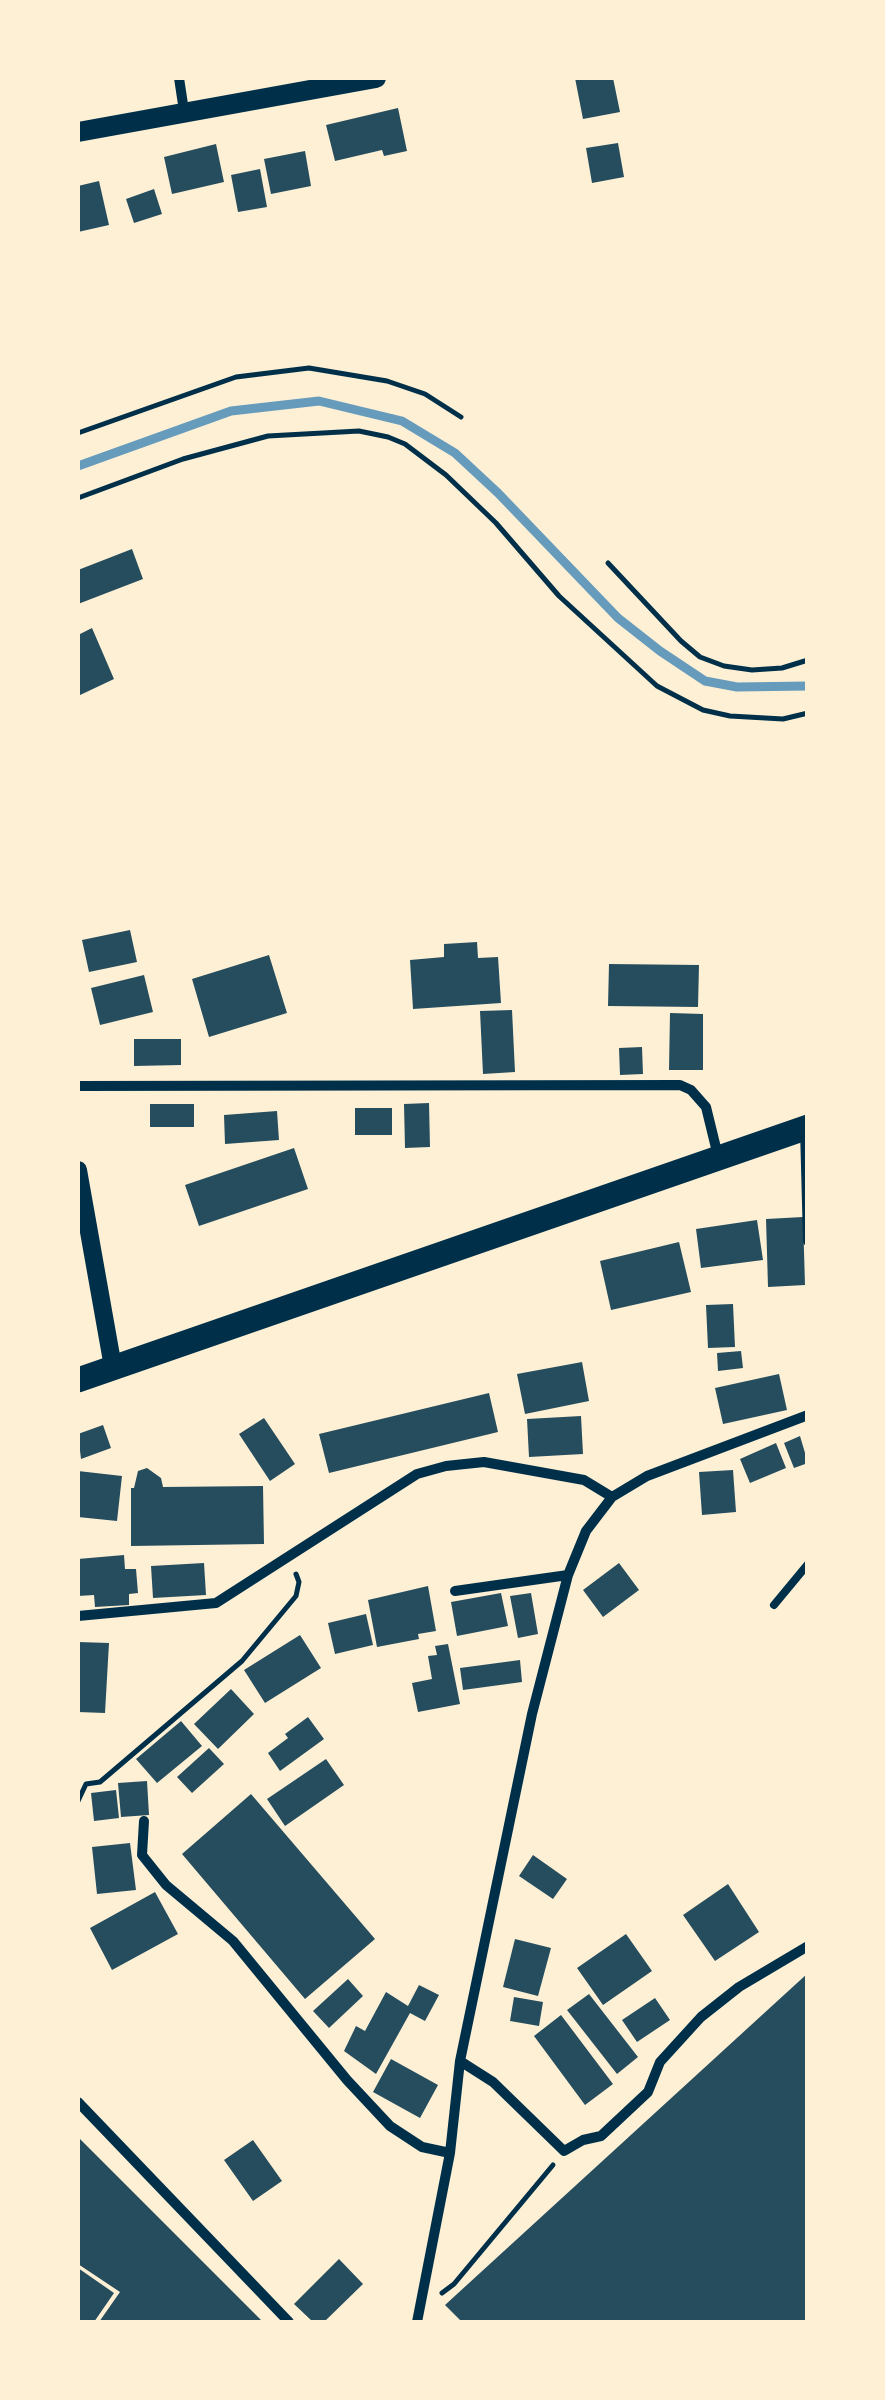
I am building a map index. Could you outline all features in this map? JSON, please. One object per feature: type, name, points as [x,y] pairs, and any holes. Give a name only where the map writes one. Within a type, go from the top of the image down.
[{"type":"main road","points":[[78,132],[376,78]]},
{"type":"main road","points":[[78,1380],[806,1128]]},
{"type":"street","points":[[179,78],[184,111]]},
{"type":"street","points":[[78,1086],[680,1084],[691,1090],[706,1108],[718,1157]]},
{"type":"street","points":[[806,1128],[808,1241]]},
{"type":"street","points":[[78,1170],[114,1367]]},
{"type":"street","points":[[417,2322],[450,2153],[460,2061],[532,1714],[568,1576],[586,1531],[612,1496],[647,1476],[808,1416]]},
{"type":"street","points":[[78,1616],[216,1603],[417,1474],[446,1466],[484,1462],[584,1480],[612,1496]]},
{"type":"street","points":[[456,1591],[568,1576]]},
{"type":"street","points":[[144,1821],[142,1855],[166,1885],[234,1941],[347,2080],[390,2126],[422,2146],[450,2153]]},
{"type":"street","points":[[460,2061],[493,2082],[564,2151],[583,2140],[601,2136],[648,2092],[660,2062],[702,2017],[739,1986],[808,1946]]},
{"type":"street","points":[[78,2102],[289,2322]]},
{"type":"lane","points":[[774,1605],[808,1564]]},
{"type":"path","points":[[78,433],[236,377],[310,368],[387,381],[425,394],[461,417]]},
{"type":"path","points":[[78,498],[183,459],[268,436],[359,431],[388,437],[405,444],[446,475],[496,523],[559,596],[657,686],[703,710],[730,716],[782,719],[808,714]]},
{"type":"path","points":[[608,563],[700,657],[752,670],[782,668],[808,660]]},
{"type":"path","points":[[78,1801],[86,1784],[100,1782],[242,1661],[280,1620],[296,1596],[298,1582],[287,1558]]},
{"type":"path","points":[[424,2296],[438,2296],[454,2284],[564,2151]]},
{"type":"building","points":[[575,78],[613,78],[620,112],[583,119]]},
{"type":"building","points":[[398,108],[407,151],[384,156],[382,150],[335,161],[326,125]]},
{"type":"building","points":[[618,143],[624,177],[592,183],[586,148]]},
{"type":"building","points":[[216,144],[224,182],[172,194],[164,157]]},
{"type":"building","points":[[305,151],[311,186],[271,194],[264,159]]},
{"type":"building","points":[[260,169],[267,207],[238,212],[231,175]]},
{"type":"building","points":[[99,181],[109,225],[78,232],[78,186]]},
{"type":"building","points":[[154,189],[162,214],[134,223],[126,199]]},
{"type":"building","points":[[132,549],[143,579],[78,604],[78,570]]},
{"type":"building","points":[[92,628],[114,679],[78,696],[78,635]]},
{"type":"building","points":[[130,930],[137,962],[89,972],[82,940]]},
{"type":"building","points":[[477,942],[478,958],[498,957],[501,1003],[413,1009],[410,960],[444,957],[444,944]]},
{"type":"building","points":[[269,955],[287,1013],[209,1037],[192,979]]},
{"type":"building","points":[[609,964],[699,965],[698,1007],[608,1006]]},
{"type":"building","points":[[144,975],[153,1012],[100,1025],[91,988]]},
{"type":"building","points":[[512,1010],[515,1072],[483,1074],[480,1011]]},
{"type":"building","points":[[670,1013],[703,1014],[703,1070],[669,1070]]},
{"type":"building","points":[[134,1039],[181,1039],[181,1065],[134,1066]]},
{"type":"building","points":[[642,1047],[643,1074],[620,1075],[619,1048]]},
{"type":"building","points":[[429,1103],[430,1147],[405,1148],[404,1104]]},
{"type":"building","points":[[150,1104],[194,1104],[194,1127],[150,1127]]},
{"type":"building","points":[[355,1108],[392,1108],[392,1135],[355,1135]]},
{"type":"building","points":[[277,1111],[279,1140],[225,1144],[224,1115]]},
{"type":"building","points":[[294,1148],[308,1189],[199,1226],[185,1185]]},
{"type":"building","points":[[803,1217],[805,1285],[768,1287],[766,1219]]},
{"type":"building","points":[[757,1220],[763,1260],[701,1268],[696,1229]]},
{"type":"building","points":[[679,1242],[691,1292],[611,1310],[600,1261]]},
{"type":"building","points":[[733,1304],[735,1347],[708,1348],[706,1305]]},
{"type":"building","points":[[741,1351],[743,1368],[718,1371],[717,1353]]},
{"type":"building","points":[[582,1362],[589,1401],[525,1414],[517,1374]]},
{"type":"building","points":[[779,1374],[787,1410],[723,1424],[715,1388]]},
{"type":"building","points":[[489,1393],[498,1432],[329,1473],[319,1434]]},
{"type":"building","points":[[581,1416],[583,1454],[529,1457],[527,1419]]},
{"type":"building","points":[[264,1418],[295,1464],[270,1481],[239,1434]]},
{"type":"building","points":[[103,1425],[111,1448],[81,1459],[78,1434]]},
{"type":"building","points":[[800,1436],[808,1463],[794,1468],[784,1443]]},
{"type":"building","points":[[776,1443],[786,1468],[750,1483],[740,1459]]},
{"type":"building","points":[[147,1468],[161,1478],[163,1487],[263,1486],[264,1544],[131,1546],[131,1488],[138,1471]]},
{"type":"building","points":[[733,1470],[736,1512],[702,1515],[699,1472]]},
{"type":"building","points":[[78,1471],[122,1476],[117,1521],[78,1517]]},
{"type":"building","points":[[124,1555],[125,1569],[136,1569],[138,1593],[129,1594],[129,1605],[95,1607],[94,1595],[78,1596],[78,1559]]},
{"type":"building","points":[[204,1563],[206,1595],[153,1598],[151,1566]]},
{"type":"building","points":[[619,1563],[639,1590],[603,1617],[583,1590]]},
{"type":"building","points":[[428,1586],[436,1631],[418,1634],[419,1639],[377,1647],[368,1600]]},
{"type":"building","points":[[501,1593],[508,1626],[457,1636],[451,1602]]},
{"type":"building","points":[[531,1593],[538,1634],[518,1638],[510,1596]]},
{"type":"building","points":[[366,1614],[373,1645],[335,1654],[328,1623]]},
{"type":"building","points":[[300,1635],[321,1668],[265,1703],[244,1670]]},
{"type":"building","points":[[78,1642],[109,1643],[105,1713],[78,1712]]},
{"type":"building","points":[[448,1644],[460,1704],[418,1712],[412,1683],[432,1679],[428,1656],[437,1655],[435,1646]]},
{"type":"building","points":[[520,1660],[522,1682],[463,1690],[460,1668]]},
{"type":"building","points":[[231,1689],[254,1714],[218,1749],[194,1724]]},
{"type":"building","points":[[308,1717],[324,1739],[280,1771],[268,1753]]},
{"type":"building","points":[[181,1721],[202,1746],[157,1783],[136,1759]]},
{"type":"building","points":[[209,1748],[224,1764],[192,1793],[177,1777]]},
{"type":"building","points":[[326,1759],[344,1785],[285,1826],[267,1799]]},
{"type":"building","points":[[147,1781],[149,1815],[121,1817],[118,1783]]},
{"type":"building","points":[[116,1790],[119,1818],[94,1821],[91,1793]]},
{"type":"building","points":[[251,1794],[375,1939],[305,1999],[182,1854]]},
{"type":"building","points":[[130,1843],[136,1890],[97,1894],[92,1847]]},
{"type":"building","points":[[533,1855],[567,1879],[553,1899],[519,1876]]},
{"type":"building","points":[[728,1884],[759,1932],[715,1961],[683,1915]]},
{"type":"building","points":[[155,1892],[178,1934],[112,1970],[90,1928]]},
{"type":"building","points":[[626,1934],[652,1971],[603,2005],[577,1968]]},
{"type":"building","points":[[515,1939],[551,1948],[538,1996],[503,1987]]},
{"type":"building","points":[[808,1973],[808,2322],[462,2322],[445,2305]]},
{"type":"building","points":[[348,1979],[363,1996],[329,2028],[313,2011]]},
{"type":"building","points":[[419,1985],[439,1995],[425,2021],[410,2013],[376,2074],[344,2051],[356,2026],[365,2031],[386,1992],[408,2006]]},
{"type":"building","points":[[589,1994],[638,2057],[617,2074],[567,2010]]},
{"type":"building","points":[[514,1997],[543,2002],[539,2026],[510,2021]]},
{"type":"building","points":[[655,1998],[670,2020],[637,2042],[622,2020]]},
{"type":"building","points":[[561,2015],[613,2084],[585,2105],[534,2036]]},
{"type":"building","points":[[391,2059],[438,2085],[420,2118],[373,2092]]},
{"type":"building","points":[[78,2137],[263,2322],[99,2322],[120,2292],[78,2264]]},
{"type":"building","points":[[253,2140],[282,2181],[253,2201],[224,2160]]},
{"type":"building","points":[[339,2259],[363,2284],[324,2322],[313,2322],[294,2304]]},
{"type":"building","points":[[78,2268],[114,2293],[94,2322],[78,2322]]},
{"type":"waterway","points":[[78,466],[231,411],[319,401],[402,421],[455,453],[618,618],[705,681],[737,687],[808,686]]}]
